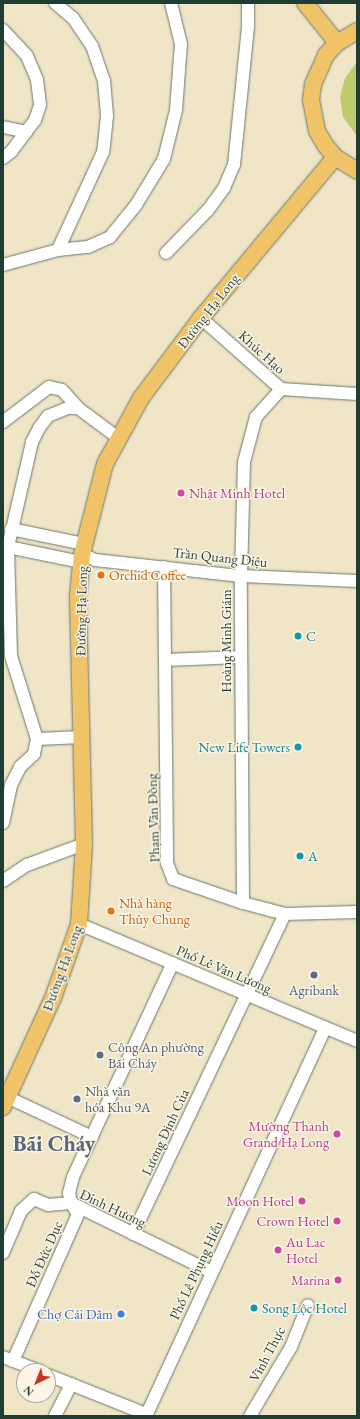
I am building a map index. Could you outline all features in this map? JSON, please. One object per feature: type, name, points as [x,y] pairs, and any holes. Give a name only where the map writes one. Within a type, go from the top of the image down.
[{"type":"main road","points":[[305,3],[337,43]]},
{"type":"main road","points":[[357,32],[337,43],[318,69],[311,100],[317,131],[335,157],[357,171]]},
{"type":"main road","name":"Đường Hạ Long","points":[[5,1102],[54,998],[79,924],[84,844],[78,596],[82,553],[105,464],[117,437],[141,398],[201,318],[335,157]]},
{"type":"street","points":[[55,3],[73,18],[92,46],[104,81],[107,116],[103,152],[58,250]]},
{"type":"street","points":[[3,265],[58,250],[88,247],[110,237],[136,205],[164,159],[176,110],[181,44],[171,3]]},
{"type":"street","points":[[166,253],[208,210],[224,188],[234,165],[248,27],[248,3]]},
{"type":"street","points":[[3,30],[27,56],[37,80],[40,105],[36,120],[3,158]]},
{"type":"street","points":[[3,127],[26,132]]},
{"type":"street","name":"Khúc Hạo","points":[[201,318],[281,389],[357,394]]},
{"type":"street","points":[[3,422],[49,387],[62,390],[78,408],[117,437]]},
{"type":"street","name":"Hoàng Minh Giám","points":[[243,903],[241,576],[244,462],[256,417],[281,389]]},
{"type":"street","points":[[3,823],[11,785],[20,768],[34,754],[37,739],[16,677],[6,636],[6,550],[9,526],[32,442],[39,428],[48,416],[68,408],[78,408]]},
{"type":"street","points":[[9,526],[82,553]]},
{"type":"street","points":[[6,550],[82,553]]},
{"type":"street","name":"Trần Quang Diệu","points":[[82,553],[95,560],[241,576],[357,581]]},
{"type":"street","name":"Phạm Văn Đồng","points":[[164,567],[167,862],[173,879],[243,903],[284,914],[357,912]]},
{"type":"street","points":[[165,660],[241,657]]},
{"type":"street","points":[[37,739],[82,737]]},
{"type":"street","points":[[3,881],[27,865],[84,844]]},
{"type":"street","name":"Lương Định Của","points":[[133,1234],[284,914]]},
{"type":"street","name":"Phố Lê Văn Lương","points":[[79,924],[357,1041]]},
{"type":"street","name":"Đỗ Đức Dục","points":[[8,1359],[78,1214],[71,1203],[69,1193],[73,1177],[173,963]]},
{"type":"street","name":"Phố Lê Phụng Hiểu","points":[[146,1415],[325,1028]]},
{"type":"street","points":[[5,1102],[92,1137]]},
{"type":"street","name":"Đỉnh Hương","points":[[3,1251],[21,1211],[30,1201],[34,1200],[48,1205],[71,1203],[212,1272]]},
{"type":"street","name":"Vĩnh Thực","points":[[250,1416],[291,1347],[308,1305]]},
{"type":"street","points":[[8,1359],[18,1363]]},
{"type":"street","points":[[56,1378],[146,1415]]},
{"type":"street","points":[[55,1416],[71,1384]]},
{"type":"green space","points":[[357,62],[357,136],[343,117],[340,97],[345,78]]},
{"type":"place","name":"Nhật Minh Hotel","points":[[181,493]]},
{"type":"place","name":"Orchid Coffee","points":[[101,575]]},
{"type":"place","name":"C","points":[[298,636]]},
{"type":"place","name":"New Life Towers","points":[[298,747]]},
{"type":"place","name":"A","points":[[300,856]]},
{"type":"place","name":"Nhà hàng Thủy Chung","points":[[111,911]]},
{"type":"place","name":"Agribank","points":[[314,975]]},
{"type":"place","name":"Công An phường Bãi Cháy","points":[[100,1055]]},
{"type":"place","name":"Nhà văn hóa Khu 9A","points":[[77,1099]]},
{"type":"place","name":"Mường Thanh Grand Hạ Long","points":[[337,1134]]},
{"type":"place","name":"Moon Hotel","points":[[302,1201]]},
{"type":"place","name":"Crown Hotel","points":[[337,1221]]},
{"type":"place","name":"Au Lac Hotel","points":[[278,1250]]},
{"type":"place","name":"Marina","points":[[338,1280]]},
{"type":"place","name":"Song Lộc Hotel","points":[[254,1308]]},
{"type":"place","name":"Chợ Cái Dăm","points":[[121,1314]]},
{"type":"district","name":"Bãi Cháy","points":[[54,1144]]}]
